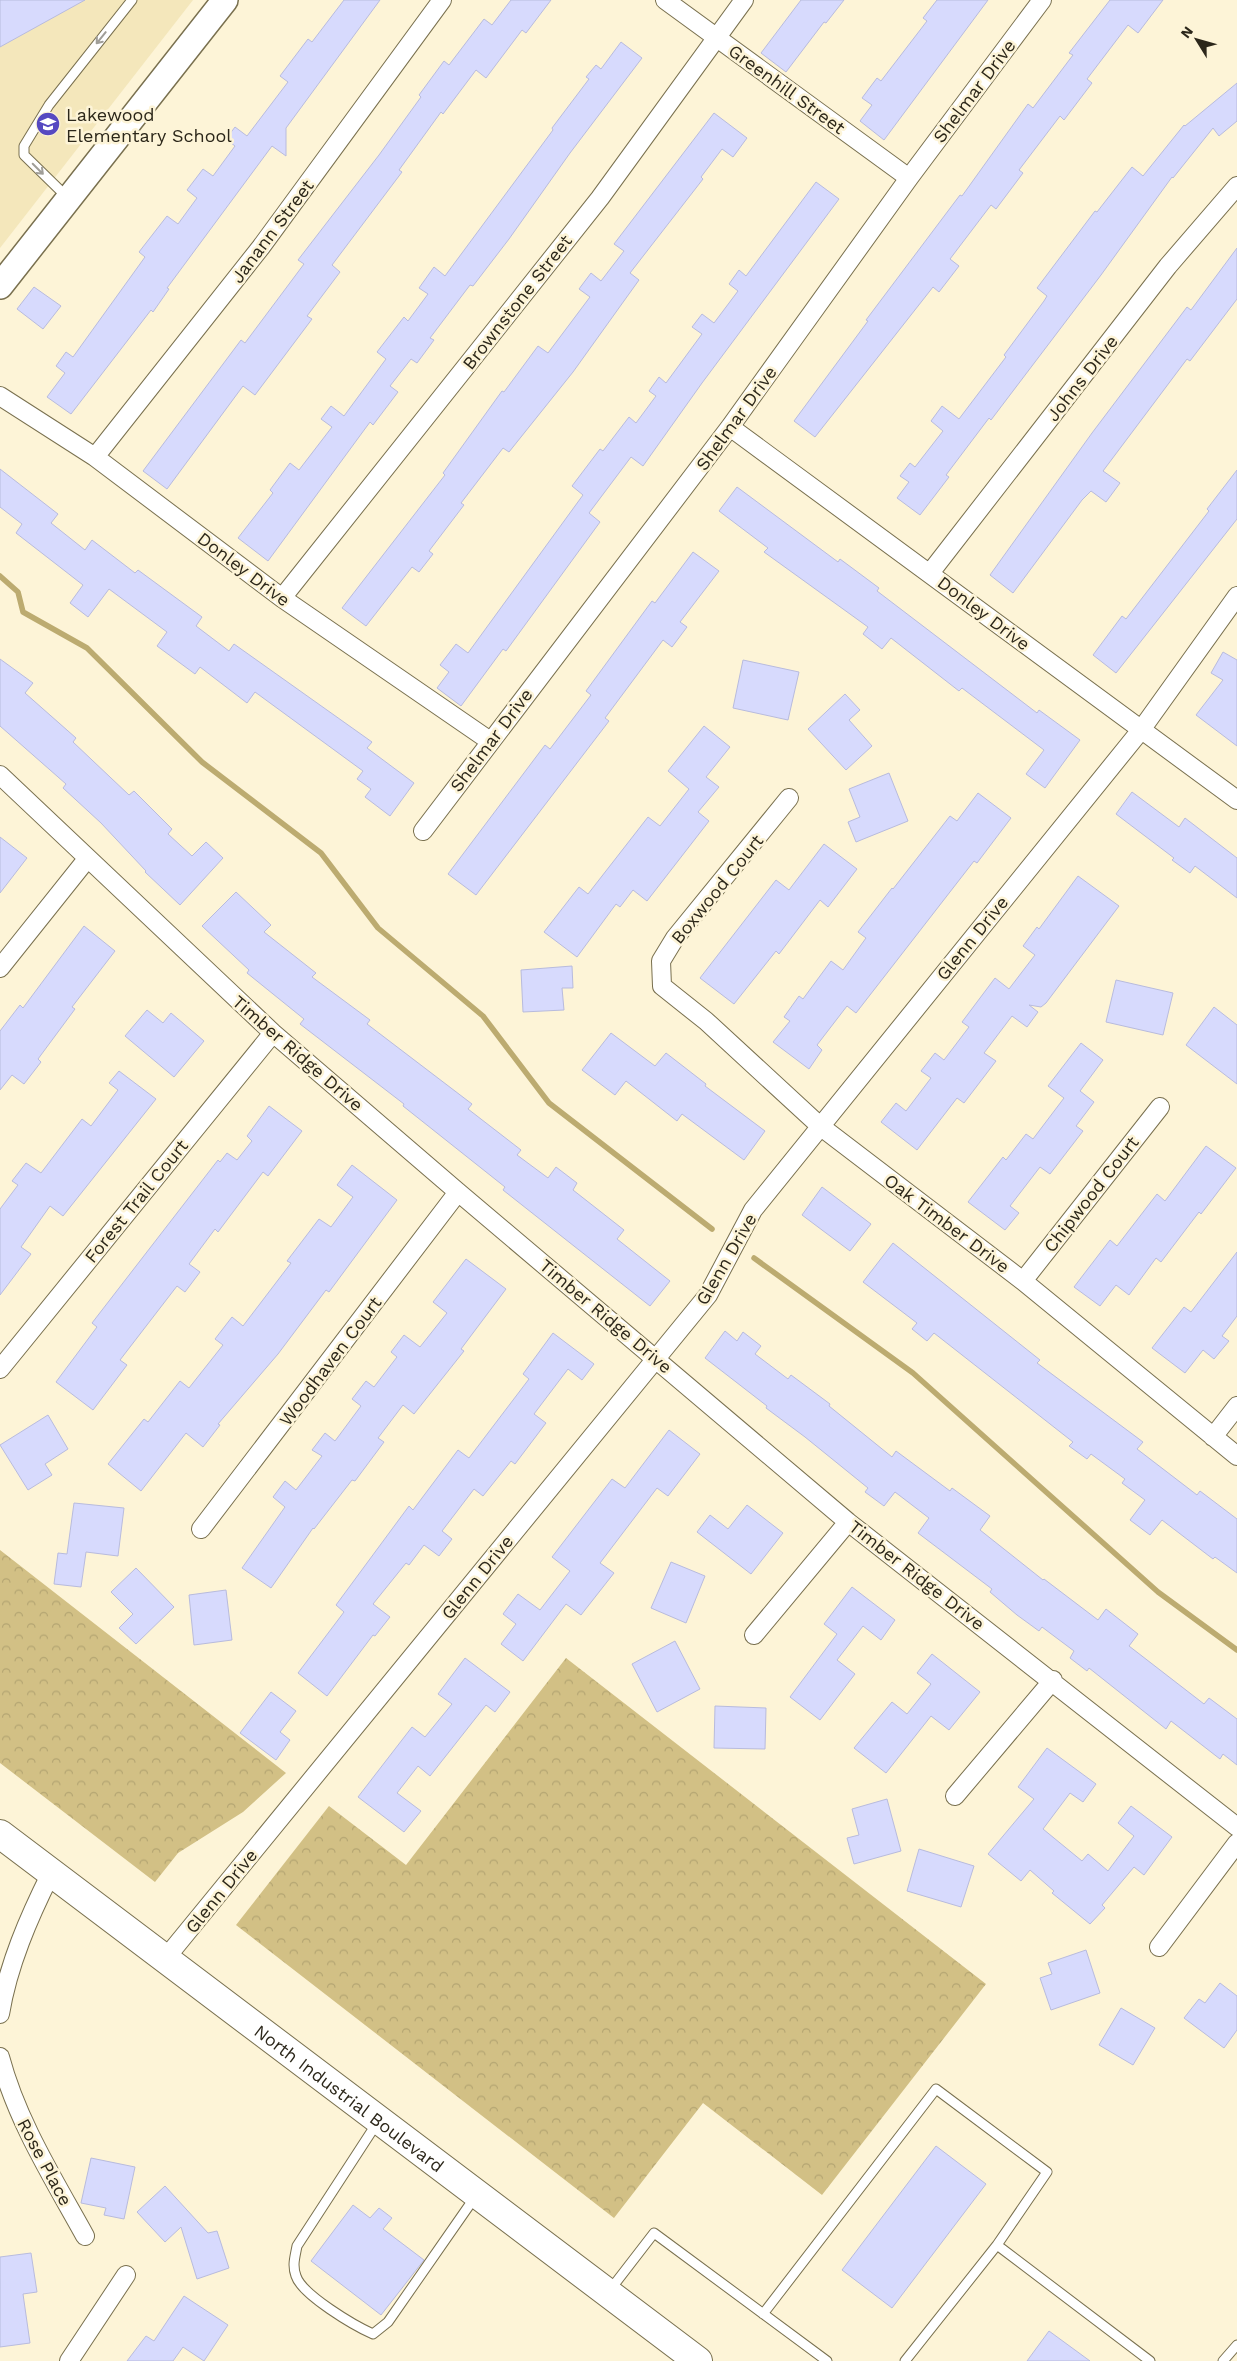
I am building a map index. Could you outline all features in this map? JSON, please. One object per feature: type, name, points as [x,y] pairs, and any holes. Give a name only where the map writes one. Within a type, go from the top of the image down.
[{"type":"main road","name":"North Industrial Boulevard","points":[[0,1834],[698,2361]]},
{"type":"street","points":[[0,286],[225,0]]},
{"type":"street","name":"Janann Street","points":[[95,457],[261,247],[442,0]]},
{"type":"street","name":"Greenhill Street","points":[[665,0],[909,178]]},
{"type":"street","name":"Brownstone Street","points":[[282,598],[600,198],[744,0]]},
{"type":"street","name":"Shelmar Drive","points":[[422,831],[730,427],[909,178],[1042,0]]},
{"type":"street","name":"Johns Drive","points":[[930,573],[1168,266],[1237,186]]},
{"type":"street","name":"Donley Drive","points":[[0,396],[95,457],[282,598],[490,741]]},
{"type":"street","name":"Donley Drive","points":[[730,427],[1237,800]]},
{"type":"street","name":"Glenn Drive","points":[[165,1959],[708,1295],[753,1210],[1141,730],[1237,596]]},
{"type":"street","name":"Timber Ridge Drive","points":[[0,775],[273,1033],[458,1192],[656,1357],[848,1522],[1053,1680],[1237,1827]]},
{"type":"street","name":"Boxwood Court","points":[[662,986],[661,961],[676,938],[789,798]]},
{"type":"street","points":[[0,968],[87,859]]},
{"type":"street","name":"Oak Timber Drive","points":[[662,986],[706,1021],[820,1126],[1023,1281],[1237,1456]]},
{"type":"street","name":"Forest Trail Court","points":[[0,1368],[273,1033]]},
{"type":"street","name":"Chipwood Court","points":[[1023,1281],[1160,1107]]},
{"type":"street","name":"Woodhaven Court","points":[[201,1529],[458,1192]]},
{"type":"street","points":[[1213,1437],[1237,1406]]},
{"type":"street","points":[[754,1636],[848,1522]]},
{"type":"street","points":[[955,1796],[1053,1680]]},
{"type":"street","points":[[1159,1947],[1237,1843]]},
{"type":"street","points":[[0,2014],[28,1921],[51,1873]]},
{"type":"street","name":"Rose Place","points":[[0,2057],[22,2120],[85,2236]]},
{"type":"street","points":[[69,2361],[126,2275]]},
{"type":"lane","points":[[68,199],[24,155],[24,146],[49,105],[132,0]]},
{"type":"lane","points":[[763,2314],[936,2090],[1047,2172],[997,2245],[905,2361]]},
{"type":"lane","points":[[378,2120],[297,2246],[293,2264],[297,2279],[326,2308],[373,2334],[388,2322],[476,2194]]},
{"type":"lane","points":[[608,2293],[654,2233],[827,2361]]},
{"type":"lane","points":[[997,2245],[1150,2361]]},
{"type":"lane","points":[[1222,2361],[1237,2344]]},
{"type":"shaded area","name":"Lakewood Elementary School","points":[[0,0],[193,0],[0,248]]},
{"type":"green space","points":[[0,1550],[286,1773],[243,1812],[178,1853],[155,1882],[0,1763]]},
{"type":"green space","points":[[566,1658],[986,1984],[822,2195],[703,2103],[614,2218],[236,1925],[329,1806],[406,1865]]},
{"type":"building","points":[[0,0],[85,0],[0,47]]},
{"type":"building","points":[[344,0],[380,0],[286,128],[286,156],[272,146],[167,288],[169,289],[153,312],[151,310],[71,414],[47,397],[65,373],[56,366],[66,352],[73,357],[145,257],[139,252],[167,216],[178,224],[197,198],[187,190],[203,169],[213,176],[235,146],[226,139],[235,127],[247,136],[288,82],[280,76],[308,39],[312,42]]},
{"type":"building","points":[[511,0],[551,0],[526,33],[522,30],[486,78],[476,70],[443,114],[441,112],[399,170],[402,172],[332,265],[340,272],[307,316],[312,319],[255,395],[243,386],[167,489],[143,471],[241,340],[245,343],[304,264],[298,260],[379,155],[421,97],[419,95],[444,61],[449,65],[484,19],[492,25]]},
{"type":"building","points":[[801,0],[844,0],[826,23],[824,22],[786,72],[761,53]]},
{"type":"building","points":[[937,0],[988,0],[884,140],[860,121],[872,105],[862,98],[877,78],[881,81],[927,21],[923,18]]},
{"type":"building","points":[[1110,0],[1163,0],[1138,33],[1128,25],[1087,79],[1092,83],[1064,120],[1060,116],[1019,170],[1023,173],[996,209],[991,205],[950,259],[959,266],[939,292],[933,287],[815,437],[794,421],[868,321],[866,320],[960,195],[962,196],[1028,104],[1033,108],[1073,55],[1069,53]]},
{"type":"building","points":[[621,42],[642,58],[570,153],[509,239],[473,286],[470,285],[430,338],[434,340],[417,363],[411,359],[390,386],[398,392],[373,425],[370,422],[268,561],[238,538],[273,493],[270,490],[290,463],[299,470],[332,427],[321,419],[331,406],[344,416],[386,359],[377,352],[404,317],[408,321],[428,294],[419,288],[434,267],[445,276],[553,130],[552,128],[589,79],[586,77],[596,65],[601,69]]},
{"type":"building","points":[[1237,83],[1237,121],[1219,136],[1213,128],[1172,177],[1101,275],[991,420],[989,418],[946,475],[949,477],[920,515],[897,498],[909,482],[900,476],[910,463],[915,467],[943,431],[931,421],[942,406],[959,419],[1006,357],[1004,355],[1044,301],[1047,296],[1037,288],[1095,211],[1097,212],[1132,167],[1143,176],[1184,125]]},
{"type":"building","points":[[714,113],[747,138],[733,157],[722,149],[701,177],[703,179],[630,273],[639,280],[573,372],[509,452],[503,448],[461,503],[464,505],[429,551],[433,554],[419,572],[412,567],[366,626],[342,608],[445,475],[443,473],[502,391],[504,392],[538,346],[548,353],[590,297],[579,289],[591,273],[601,281],[624,251],[614,244]]},
{"type":"building","points":[[816,182],[839,199],[702,383],[643,466],[631,457],[589,513],[600,522],[506,651],[503,649],[461,706],[437,688],[449,672],[440,665],[456,644],[468,653],[583,495],[572,486],[600,449],[603,451],[629,417],[636,423],[656,396],[649,391],[659,377],[666,383],[702,334],[692,327],[702,314],[714,323],[738,291],[729,284],[739,270],[746,276]]},
{"type":"building","points":[[1237,248],[1237,299],[1190,361],[1187,359],[1103,471],[1120,483],[1106,502],[1091,491],[1082,500],[1013,593],[990,575],[1092,433],[1187,307],[1191,310]]},
{"type":"building","points":[[34,287],[61,306],[43,329],[17,309]]},
{"type":"building","points":[[0,469],[58,514],[51,523],[85,550],[92,540],[135,573],[138,570],[202,617],[196,626],[229,651],[234,644],[372,742],[367,748],[414,783],[390,816],[365,797],[371,789],[357,779],[363,771],[255,692],[247,703],[200,667],[195,674],[157,646],[167,632],[109,589],[88,617],[70,603],[83,585],[16,533],[22,524],[0,507]]},
{"type":"building","points":[[1237,470],[1237,519],[1116,673],[1093,655],[1122,616],[1126,619],[1209,511],[1207,509]]},
{"type":"building","points":[[737,487],[838,562],[840,559],[879,588],[877,591],[1037,713],[1039,710],[1080,740],[1045,788],[1026,774],[1044,750],[962,688],[959,691],[891,638],[882,649],[863,634],[868,627],[764,552],[768,548],[719,511]]},
{"type":"building","points":[[693,552],[719,571],[680,622],[687,627],[672,647],[663,640],[605,718],[609,721],[476,895],[448,874],[545,745],[550,749],[591,695],[586,691],[652,601],[655,603]]},
{"type":"building","points":[[1223,652],[1237,660],[1237,746],[1196,715],[1223,680],[1211,673]]},
{"type":"building","points":[[0,659],[33,683],[25,693],[76,738],[73,742],[129,795],[134,791],[172,829],[168,834],[192,856],[206,842],[223,858],[180,905],[145,872],[101,823],[63,788],[66,784],[0,726]]},
{"type":"building","points":[[743,660],[799,672],[788,720],[733,708]]},
{"type":"building","points":[[845,694],[860,710],[849,720],[872,746],[846,770],[808,729]]},
{"type":"building","points":[[704,726],[730,747],[706,777],[719,787],[698,812],[709,821],[647,901],[633,890],[620,907],[616,904],[577,957],[544,932],[579,887],[588,894],[648,817],[660,826],[689,789],[668,771]]},
{"type":"building","points":[[889,773],[908,821],[856,842],[848,822],[860,817],[849,789]]},
{"type":"building","points":[[1132,792],[1179,827],[1185,818],[1237,858],[1237,898],[1195,866],[1190,873],[1172,860],[1174,858],[1116,814]]},
{"type":"building","points":[[978,793],[1011,818],[977,863],[974,861],[856,1013],[847,1006],[817,1045],[822,1050],[809,1069],[773,1042],[790,1021],[784,1017],[799,996],[803,999],[831,961],[843,970],[866,938],[858,932],[950,816],[957,821]]},
{"type":"building","points":[[0,837],[27,858],[0,893]]},
{"type":"building","points":[[824,844],[857,869],[828,907],[820,900],[779,954],[776,951],[734,1004],[700,978],[776,880],[789,890]]},
{"type":"building","points":[[1078,876],[1119,906],[1046,1003],[1041,1007],[1029,1005],[1038,1012],[1027,1027],[1012,1016],[984,1053],[996,1061],[964,1103],[957,1098],[917,1150],[881,1122],[896,1103],[906,1111],[931,1078],[921,1071],[935,1053],[944,1060],[969,1027],[962,1022],[995,978],[1009,989],[1035,955],[1023,946],[1037,927],[1039,929]]},
{"type":"building","points":[[236,892],[271,925],[264,932],[316,973],[312,977],[370,1020],[367,1024],[472,1104],[468,1109],[521,1150],[517,1155],[548,1178],[556,1167],[577,1183],[573,1190],[624,1230],[617,1239],[670,1281],[650,1306],[503,1190],[505,1187],[403,1106],[404,1104],[300,1024],[304,1019],[247,973],[249,970],[202,926]]},
{"type":"building","points":[[84,926],[115,951],[72,1007],[75,1009],[38,1059],[41,1062],[24,1084],[12,1075],[0,1090],[0,1031],[20,1005],[23,1008]]},
{"type":"building","points":[[572,966],[573,988],[562,988],[564,1010],[523,1012],[521,970]]},
{"type":"building","points":[[1116,980],[1173,993],[1163,1035],[1106,1022]]},
{"type":"building","points":[[1214,1007],[1237,1025],[1237,1084],[1186,1045]]},
{"type":"building","points":[[147,1010],[163,1023],[171,1013],[204,1041],[174,1077],[125,1036]]},
{"type":"building","points":[[611,1033],[655,1066],[666,1053],[706,1084],[705,1086],[765,1131],[744,1160],[682,1114],[677,1121],[626,1081],[615,1095],[582,1070]]},
{"type":"building","points":[[1081,1043],[1103,1060],[1080,1091],[1094,1102],[1076,1126],[1083,1131],[1050,1174],[1040,1167],[1010,1206],[1019,1213],[1005,1230],[968,1202],[1003,1157],[1006,1160],[1026,1134],[1033,1139],[1064,1098],[1048,1086]]},
{"type":"building","points":[[119,1071],[156,1099],[63,1216],[50,1206],[21,1247],[31,1254],[0,1295],[0,1209],[18,1185],[12,1181],[26,1163],[41,1173],[82,1119],[91,1126],[118,1090],[109,1083]]},
{"type":"building","points":[[269,1106],[302,1131],[268,1176],[263,1172],[218,1232],[215,1229],[189,1264],[200,1272],[185,1292],[177,1286],[120,1360],[127,1365],[93,1410],[56,1382],[97,1327],[92,1323],[218,1160],[220,1162],[227,1153],[237,1160],[252,1141],[247,1136]]},
{"type":"building","points":[[1206,1146],[1236,1168],[1161,1262],[1156,1258],[1129,1295],[1116,1285],[1100,1306],[1074,1287],[1110,1240],[1117,1246],[1157,1194],[1165,1201]]},
{"type":"building","points":[[352,1165],[397,1200],[329,1292],[326,1290],[278,1354],[218,1424],[220,1425],[203,1447],[186,1433],[141,1491],[108,1464],[144,1419],[148,1422],[180,1381],[189,1388],[223,1345],[215,1339],[232,1317],[243,1326],[291,1263],[287,1261],[319,1219],[331,1227],[353,1197],[337,1185]]},
{"type":"building","points":[[822,1187],[871,1224],[850,1251],[802,1215]]},
{"type":"building","points":[[893,1243],[1040,1360],[1037,1363],[1143,1442],[1137,1449],[1197,1495],[1200,1491],[1237,1519],[1237,1573],[1215,1557],[1213,1559],[1162,1520],[1150,1535],[1130,1520],[1145,1500],[1122,1483],[1125,1479],[1091,1454],[1087,1459],[1069,1446],[1073,1442],[934,1333],[927,1341],[912,1329],[917,1323],[863,1282]]},
{"type":"building","points":[[1237,1252],[1237,1316],[1222,1336],[1229,1341],[1214,1359],[1203,1350],[1185,1373],[1152,1348],[1184,1307],[1191,1312]]},
{"type":"building","points":[[466,1259],[506,1289],[461,1349],[464,1351],[414,1414],[403,1405],[378,1438],[384,1442],[355,1481],[352,1480],[313,1528],[271,1588],[242,1568],[285,1507],[273,1497],[285,1481],[296,1490],[322,1456],[312,1450],[325,1433],[335,1441],[361,1406],[352,1399],[366,1381],[374,1387],[397,1357],[391,1352],[404,1335],[420,1347],[447,1313],[433,1302]]},
{"type":"building","points":[[725,1331],[737,1341],[743,1332],[761,1346],[755,1354],[788,1379],[791,1375],[830,1404],[829,1406],[892,1457],[896,1451],[950,1491],[952,1488],[990,1516],[980,1530],[1043,1580],[1098,1620],[1106,1609],[1138,1634],[1129,1646],[1204,1704],[1209,1698],[1237,1719],[1237,1765],[1223,1754],[1220,1759],[1171,1721],[1166,1729],[1089,1668],[1087,1671],[1070,1658],[1074,1651],[1042,1627],[1039,1631],[1017,1615],[990,1592],[992,1589],[918,1533],[929,1518],[895,1492],[884,1506],[865,1492],[868,1488],[705,1358]]},
{"type":"building","points":[[553,1333],[594,1364],[582,1380],[568,1369],[534,1414],[546,1423],[515,1464],[511,1461],[483,1496],[474,1489],[442,1531],[452,1539],[439,1556],[424,1545],[409,1565],[406,1563],[373,1604],[390,1617],[375,1636],[373,1635],[327,1696],[298,1673],[344,1612],[336,1605],[409,1506],[413,1510],[458,1450],[469,1458],[529,1379],[523,1374]]},
{"type":"building","points":[[48,1415],[68,1449],[45,1464],[52,1475],[28,1490],[0,1445]]},
{"type":"building","points":[[669,1430],[700,1454],[668,1496],[657,1488],[600,1563],[614,1573],[581,1615],[566,1604],[523,1661],[501,1644],[516,1624],[503,1614],[518,1594],[540,1610],[570,1571],[552,1557],[612,1479],[625,1488]]},
{"type":"building","points":[[74,1503],[124,1508],[118,1556],[86,1552],[81,1587],[54,1584],[58,1553],[67,1554]]},
{"type":"building","points":[[747,1505],[783,1533],[751,1574],[697,1532],[710,1515],[728,1529]]},
{"type":"building","points":[[671,1562],[705,1576],[686,1623],[651,1608]]},
{"type":"building","points":[[136,1568],[174,1607],[136,1644],[119,1628],[133,1614],[111,1592]]},
{"type":"building","points":[[852,1587],[895,1620],[881,1640],[863,1626],[837,1660],[855,1674],[820,1720],[790,1697],[837,1634],[824,1624]]},
{"type":"building","points":[[226,1590],[232,1640],[194,1645],[189,1595]]},
{"type":"building","points":[[675,1641],[700,1689],[657,1712],[632,1664]]},
{"type":"building","points":[[932,1654],[980,1692],[949,1730],[931,1716],[886,1773],[854,1748],[892,1702],[907,1714],[931,1684],[917,1673]]},
{"type":"building","points":[[465,1658],[510,1692],[495,1712],[486,1705],[430,1776],[418,1766],[397,1793],[421,1811],[404,1832],[358,1797],[412,1727],[425,1737],[452,1704],[438,1694]]},
{"type":"building","points":[[271,1692],[296,1711],[280,1732],[290,1740],[276,1760],[240,1733]]},
{"type":"building","points":[[715,1706],[766,1708],[765,1749],[714,1748]]},
{"type":"building","points":[[1047,1748],[1096,1784],[1083,1802],[1070,1793],[1043,1829],[1082,1861],[1088,1854],[1108,1871],[1134,1836],[1118,1823],[1131,1806],[1172,1837],[1144,1875],[1134,1867],[1102,1905],[1105,1908],[1090,1924],[1052,1893],[1054,1891],[1030,1870],[1021,1881],[988,1854],[1034,1799],[1018,1787]]},
{"type":"building","points":[[887,1799],[901,1851],[854,1864],[847,1838],[859,1835],[852,1809]]},
{"type":"building","points":[[919,1849],[974,1866],[961,1907],[907,1891]]},
{"type":"building","points":[[1086,1950],[1100,1993],[1051,2010],[1040,1978],[1052,1974],[1048,1963]]},
{"type":"building","points":[[1220,1983],[1237,1996],[1237,2030],[1224,2048],[1184,2018],[1199,1999],[1205,2003]]},
{"type":"building","points":[[1121,2008],[1155,2028],[1133,2065],[1099,2045]]},
{"type":"building","points":[[936,2146],[986,2184],[892,2308],[842,2270]]},
{"type":"building","points":[[91,2158],[135,2167],[124,2219],[104,2215],[106,2208],[81,2203]]},
{"type":"building","points":[[165,2186],[208,2233],[217,2231],[229,2268],[197,2279],[181,2227],[165,2242],[137,2212]]},
{"type":"building","points":[[353,2205],[370,2218],[379,2208],[392,2218],[383,2229],[424,2260],[381,2315],[311,2261]]},
{"type":"building","points":[[31,2253],[37,2292],[23,2294],[30,2343],[0,2347],[0,2257]]},
{"type":"building","points":[[184,2296],[228,2325],[204,2361],[183,2347],[173,2361],[127,2361],[146,2336],[154,2341]]},
{"type":"building","points":[[1049,2331],[1090,2361],[1027,2361]]},
{"type":"waterway","points":[[0,576],[18,592],[23,612],[87,648],[202,762],[321,853],[378,928],[483,1016],[549,1103],[712,1229]]},
{"type":"waterway","points":[[754,1258],[913,1373],[1158,1592],[1237,1650]]},
{"type":"place","name":"Lakewood Elementary School","points":[[48,124]]}]
